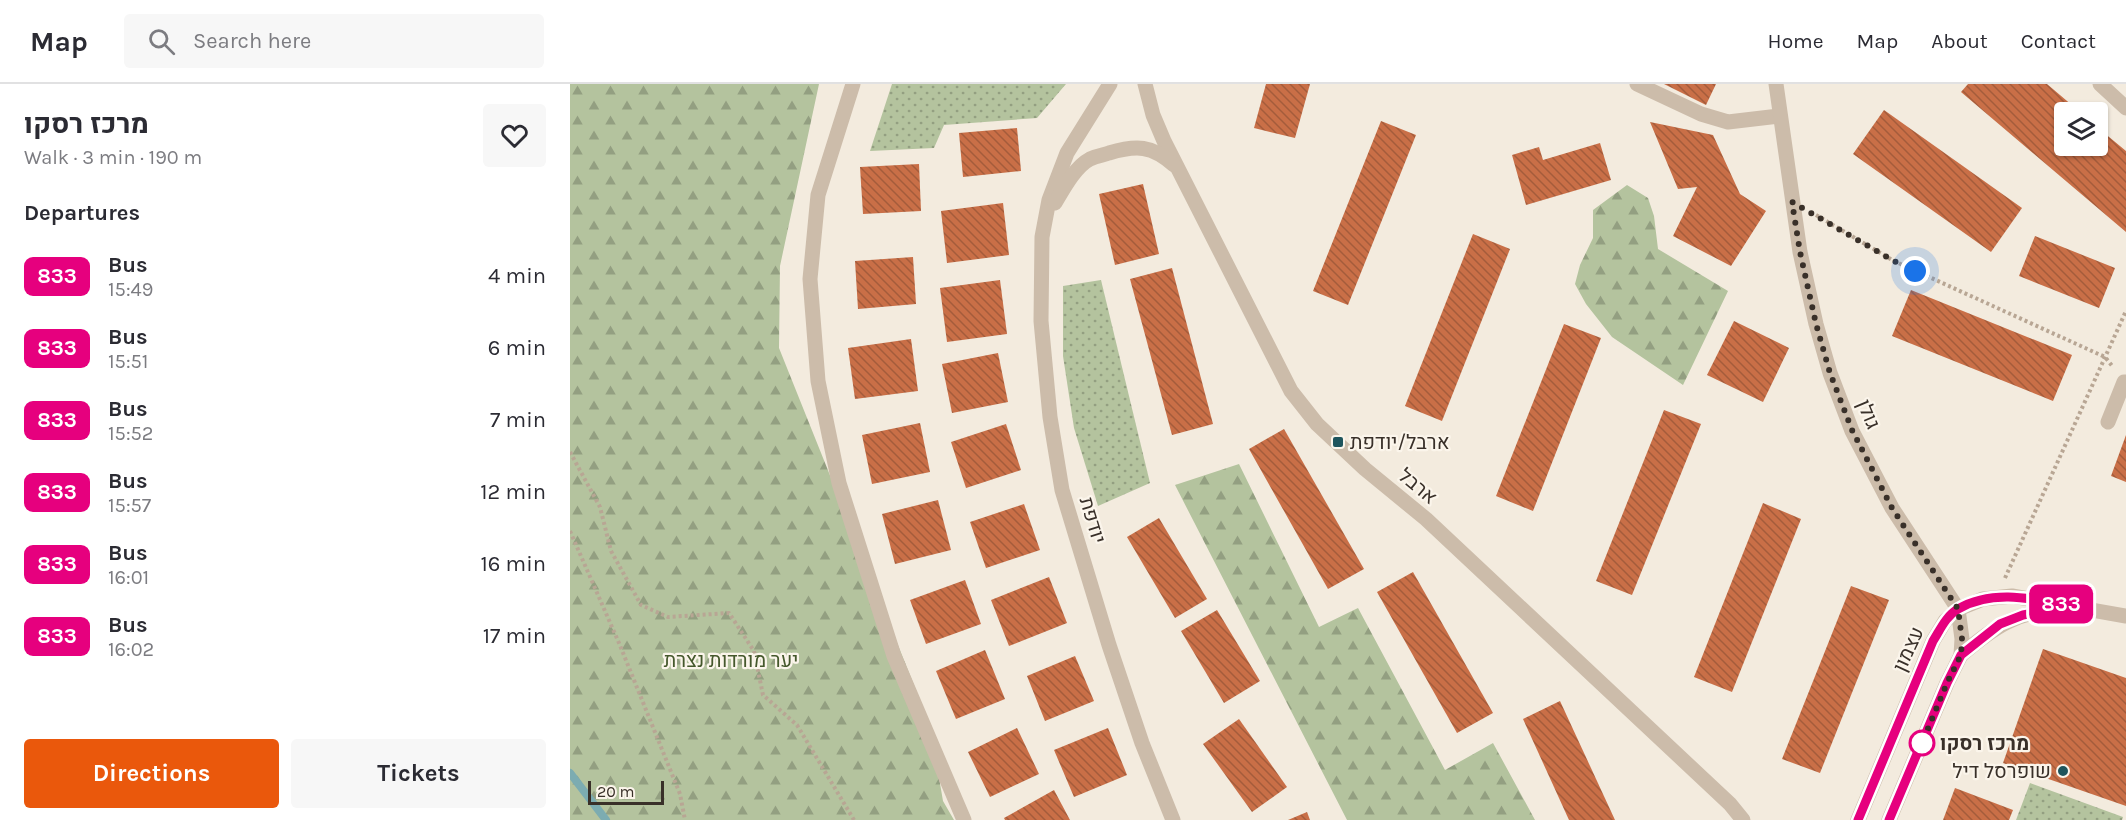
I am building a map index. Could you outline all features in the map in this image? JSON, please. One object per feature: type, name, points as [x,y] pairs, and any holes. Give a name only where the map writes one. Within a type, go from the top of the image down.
[{"type":"street","points":[[853,84],[818,195],[810,279],[818,381],[838,483],[894,656],[964,820]]},
{"type":"street","name":"יודפת","points":[[1110,84],[1066,153],[1049,200],[1042,237],[1041,321],[1050,417],[1062,490],[1112,656],[1142,743],[1173,820]]},
{"type":"street","name":"ארבל","points":[[1145,84],[1153,115],[1291,391],[1317,424],[1365,469],[1426,519],[1526,611],[1722,796],[1743,820]]},
{"type":"street","points":[[1637,84],[1701,114],[1728,122],[1779,116]]},
{"type":"street","name":"גולן","points":[[1776,84],[1800,252],[1830,373],[1852,430],[1892,508],[1958,609]]},
{"type":"street","points":[[2100,84],[2126,108]]},
{"type":"street","name":"יודפת","points":[[1046,218],[1070,180],[1090,159],[1123,149],[1143,147],[1162,154],[1179,169]]},
{"type":"street","points":[[2108,422],[2125,382]]},
{"type":"street","points":[[1889,820],[1961,655],[1962,639],[1958,609],[1983,599],[2012,596],[2126,616]]},
{"type":"street","points":[[1961,655],[2000,624],[2023,615],[2055,609],[2085,608]]},
{"type":"street","name":"עצמון","points":[[1856,818],[1933,641],[1945,621],[1958,609]]},
{"type":"path","points":[[1792,202],[1894,261],[2104,357],[2125,382]]},
{"type":"path","points":[[1996,598],[2126,311]]},
{"type":"path","points":[[570,452],[600,507],[611,552],[641,605],[668,617],[729,613],[754,651],[764,695],[797,725],[854,820]]},
{"type":"path","points":[[570,531],[619,643],[680,794],[685,820]]},
{"type":"green space","name":"יער מורדות נצרת","points":[[570,84],[819,84],[780,266],[779,348],[930,725],[943,801],[954,820],[570,820]]},
{"type":"green space","points":[[892,84],[1066,84],[1037,118],[944,125],[934,148],[870,151]]},
{"type":"green space","points":[[1627,185],[1648,198],[1654,216],[1658,249],[1728,291],[1683,385],[1612,337],[1586,304],[1575,284],[1580,265],[1593,238],[1593,210]]},
{"type":"green space","points":[[1101,280],[1150,483],[1098,506],[1074,428],[1063,356],[1063,286]]},
{"type":"green space","points":[[1239,464],[1319,627],[1358,608],[1445,770],[1493,743],[1535,820],[1347,820],[1175,485]]},
{"type":"green space","points":[[2030,783],[2123,817],[2122,820],[2016,820]]},
{"type":"building","points":[[1266,84],[1310,84],[1295,138],[1254,128]]},
{"type":"building","points":[[1664,84],[1716,84],[1706,105]]},
{"type":"building","points":[[1968,84],[2047,84],[2068,102],[2054,102],[2054,156],[2108,156],[2108,136],[2126,151],[2126,232],[1961,92]]},
{"type":"building","points":[[1884,110],[2022,208],[1991,252],[1853,154]]},
{"type":"building","points":[[1381,121],[1416,135],[1348,305],[1313,291]]},
{"type":"building","points":[[1650,122],[1713,135],[1740,194],[1766,211],[1731,266],[1673,236],[1697,187],[1678,189]]},
{"type":"building","points":[[1017,128],[1021,171],[963,177],[959,133]]},
{"type":"building","points":[[1600,143],[1611,180],[1526,205],[1512,155],[1539,147],[1543,160]]},
{"type":"building","points":[[919,164],[921,211],[863,214],[860,167]]},
{"type":"building","points":[[1143,184],[1159,254],[1115,265],[1099,194]]},
{"type":"building","points":[[1003,203],[1009,255],[947,263],[941,211]]},
{"type":"building","points":[[1473,234],[1510,249],[1442,421],[1405,406]]},
{"type":"building","points":[[2035,236],[2115,268],[2099,308],[2019,276]]},
{"type":"building","points":[[913,257],[916,304],[858,309],[855,261]]},
{"type":"building","points":[[1172,268],[1213,424],[1172,435],[1130,279]]},
{"type":"building","points":[[1000,280],[1007,334],[947,342],[940,288]]},
{"type":"building","points":[[1911,290],[2072,355],[2053,401],[1892,336]]},
{"type":"building","points":[[1734,321],[1789,348],[1763,402],[1707,375]]},
{"type":"building","points":[[1564,324],[1601,338],[1533,511],[1496,496]]},
{"type":"building","points":[[911,339],[918,391],[855,399],[848,348]]},
{"type":"building","points":[[998,353],[1008,402],[952,413],[942,364]]},
{"type":"building","points":[[1664,410],[1701,424],[1632,595],[1596,581]]},
{"type":"building","points":[[920,423],[930,472],[872,484],[862,435]]},
{"type":"building","points":[[1006,424],[1021,470],[966,488],[951,442]]},
{"type":"building","points":[[1284,429],[1364,569],[1328,589],[1249,449]]},
{"type":"building","points":[[2126,435],[2126,482],[2111,476]]},
{"type":"building","points":[[938,500],[951,550],[895,564],[882,514]]},
{"type":"building","points":[[1763,503],[1801,519],[1732,692],[1694,677]]},
{"type":"building","points":[[1024,504],[1040,550],[986,568],[970,522]]},
{"type":"building","points":[[1159,518],[1207,599],[1175,618],[1127,537]]},
{"type":"building","points":[[1413,572],[1493,713],[1457,733],[1377,592]]},
{"type":"building","points":[[1049,577],[1067,623],[1009,646],[991,600]]},
{"type":"building","points":[[965,580],[981,624],[926,644],[910,600]]},
{"type":"building","points":[[1851,586],[1889,600],[1820,773],[1782,759]]},
{"type":"building","points":[[1217,610],[1260,681],[1224,703],[1181,631]]},
{"type":"building","points":[[2043,649],[2126,678],[2126,806],[2003,763]]},
{"type":"building","points":[[985,650],[1005,699],[956,719],[936,671]]},
{"type":"building","points":[[1075,656],[1094,701],[1045,721],[1027,676]]},
{"type":"building","points":[[1560,701],[1615,820],[1569,820],[1523,719]]},
{"type":"building","points":[[1239,719],[1287,787],[1252,812],[1203,744]]},
{"type":"building","points":[[1017,728],[1039,774],[990,797],[968,752]]},
{"type":"building","points":[[1108,728],[1127,775],[1074,797],[1054,750]]},
{"type":"building","points":[[1955,788],[2013,810],[2009,820],[1943,820]]},
{"type":"building","points":[[1054,790],[1070,820],[1005,820],[1004,818]]},
{"type":"building","points":[[1307,812],[1310,820],[1288,820]]},
{"type":"waterway","points":[[570,773],[606,820]]},
{"type":"bus line","name":"833","points":[[1858,820],[1933,641],[1945,621],[1958,609],[1983,599],[2012,596],[2085,608],[2055,609],[2023,615],[2000,624],[1961,655],[1889,820]]},
{"type":"place","name":"ארבל/יודפת","points":[[1338,442]]},
{"type":"place","name":"מרכז רסקו","points":[[1922,743]]},
{"type":"place","name":"שופרסל דיל","points":[[2063,771]]},
{"type":"route","points":[[1915,271],[1792,202],[1800,252],[1816,324],[1830,373],[1852,430],[1892,508],[1958,609],[1962,639],[1961,655],[1922,743]]}]
